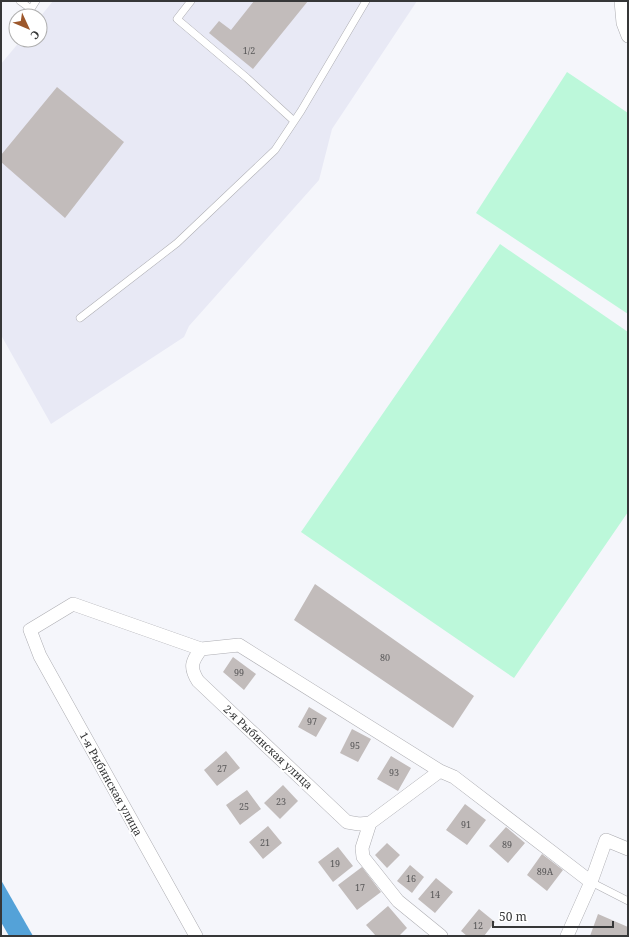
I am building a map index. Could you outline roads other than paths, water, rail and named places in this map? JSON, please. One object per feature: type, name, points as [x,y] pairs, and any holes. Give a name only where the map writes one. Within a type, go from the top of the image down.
[{"type":"street","points":[[621,1],[623,23],[628,36]]},
{"type":"street","name":"1-я Рыбинская улица","points":[[196,936],[40,656],[30,630],[73,604],[201,649]]},
{"type":"street","points":[[201,649],[239,645],[440,771],[454,777],[591,882]]},
{"type":"street","name":"2-я Рыбинская улица","points":[[201,649],[193,660],[192,672],[198,681],[347,822],[358,824],[370,823]]},
{"type":"street","points":[[440,771],[370,823],[362,848],[364,857],[398,901],[441,936]]},
{"type":"street","points":[[567,936],[591,882],[606,840],[628,848]]},
{"type":"lane","points":[[20,1],[31,8],[36,1]]},
{"type":"lane","points":[[190,1],[177,19],[247,78],[294,121]]},
{"type":"lane","points":[[80,318],[177,243],[274,150],[294,121],[366,1]]},
{"type":"lane","points":[[591,882],[628,901]]},
{"type":"water","points":[[1,880],[33,936],[9,936],[1,922]]}]
